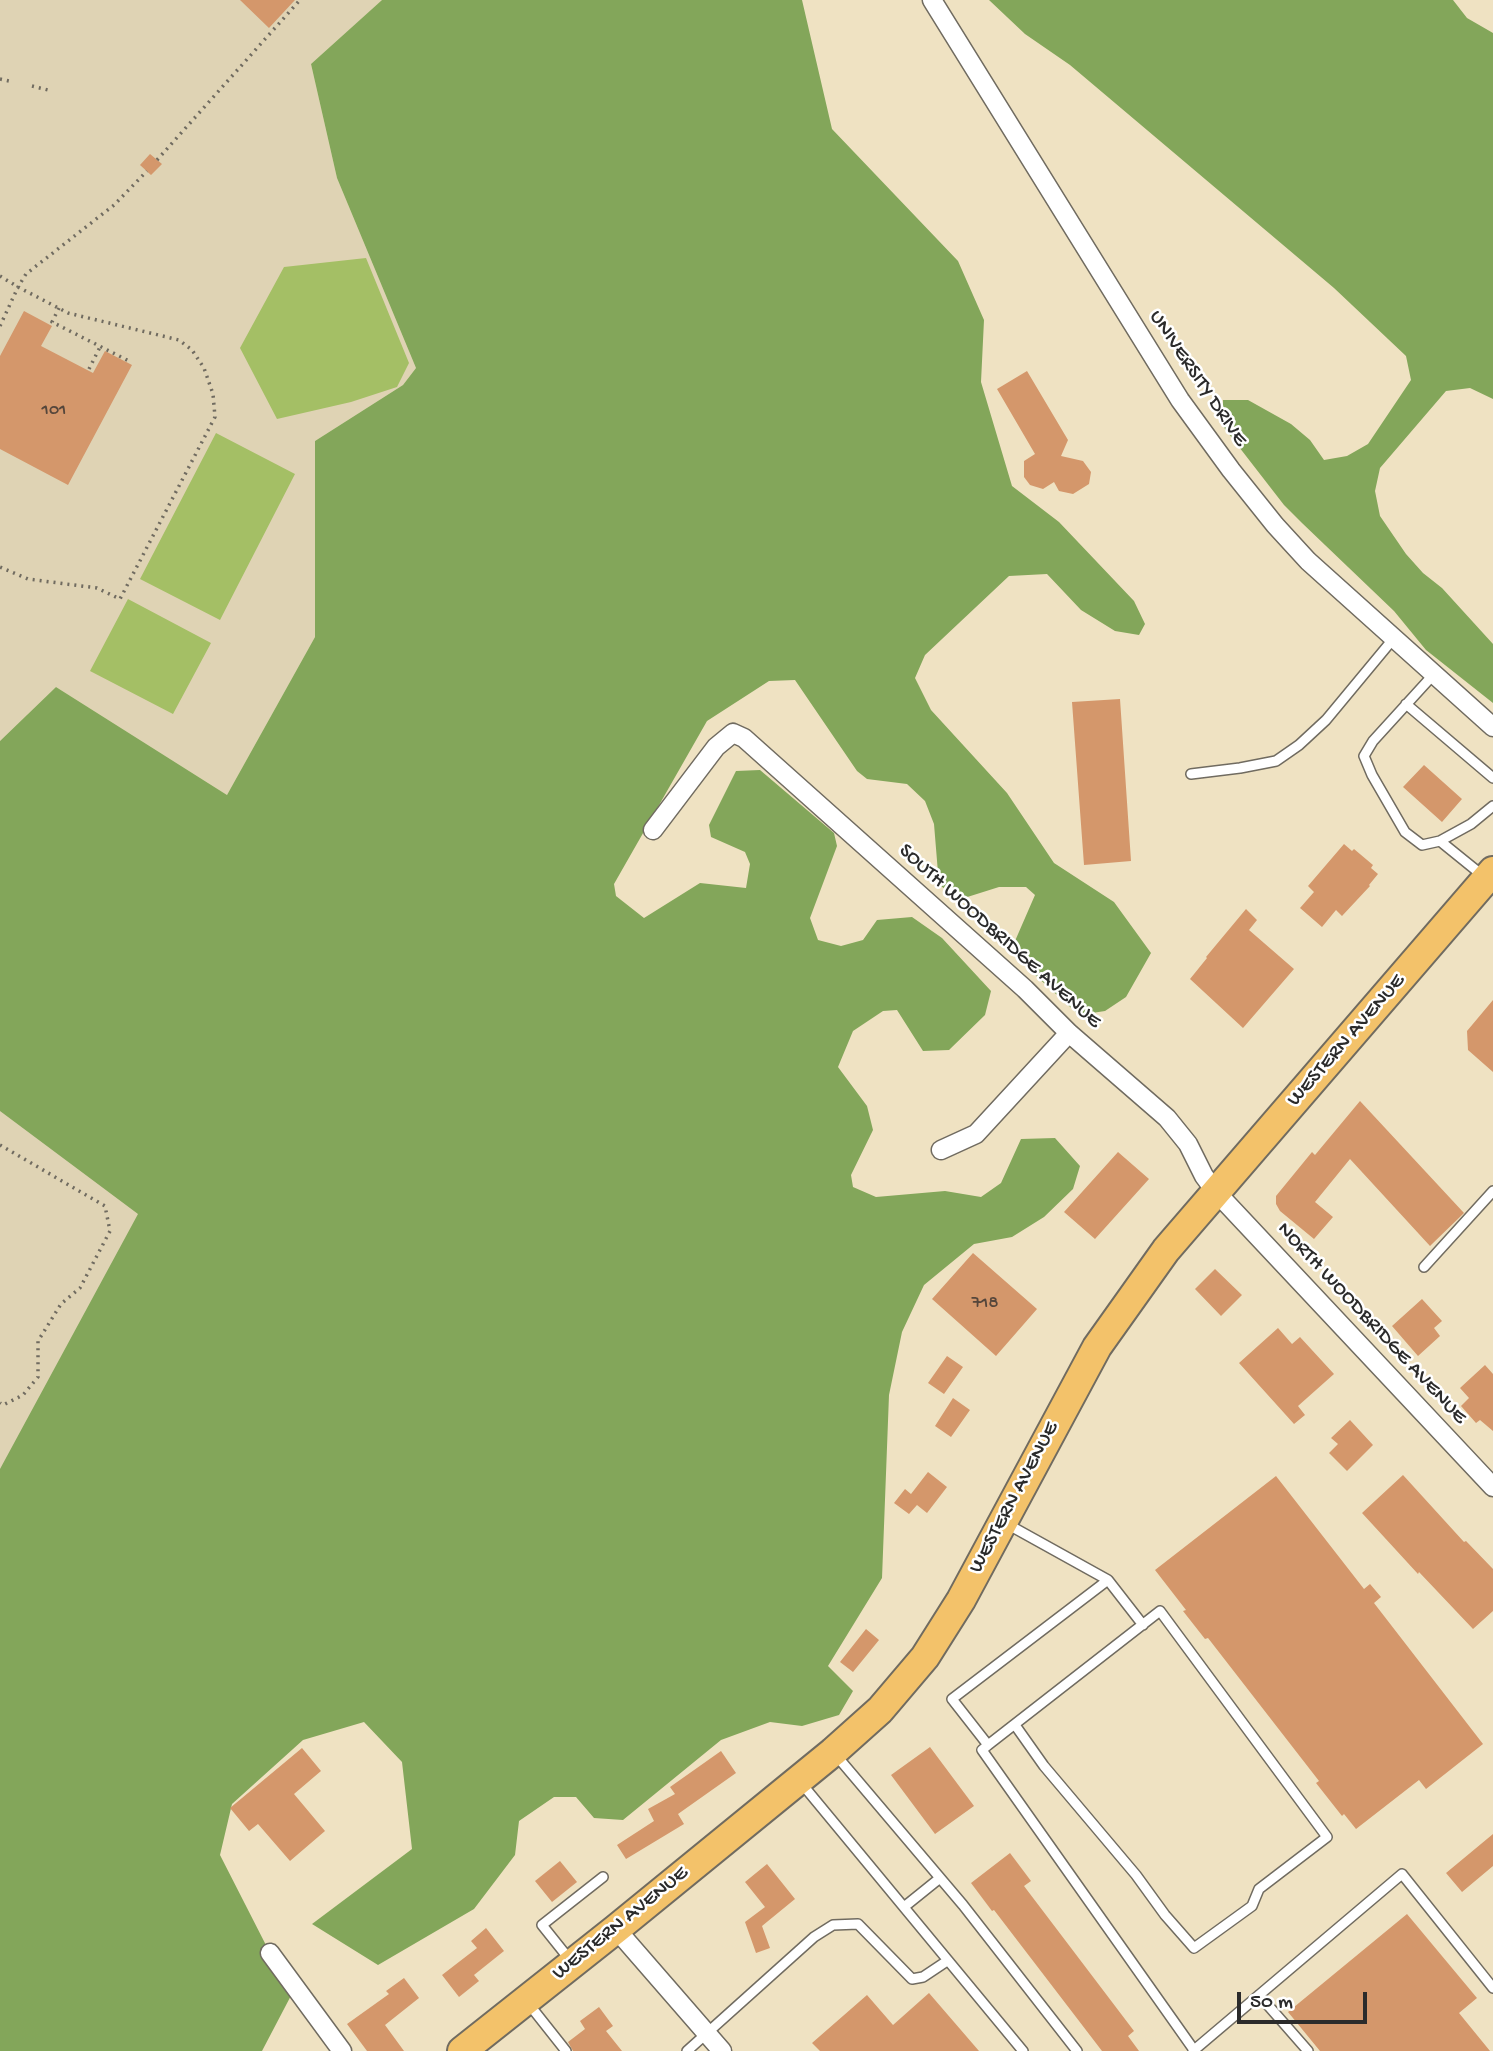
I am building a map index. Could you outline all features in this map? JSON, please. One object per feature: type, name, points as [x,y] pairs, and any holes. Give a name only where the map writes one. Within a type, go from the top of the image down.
[{"type":"main road","name":"WESTERN AVENUE","points":[[462,2051],[834,1752],[880,1710],[925,1657],[961,1600],[1097,1347],[1166,1250],[1490,875]]},
{"type":"street","name":"UNIVERSITY DRIVE","points":[[932,0],[1187,410],[1231,470],[1308,561],[1493,727]]},
{"type":"street","name":"SOUTH WOODBRIDGE AVENUE","points":[[653,830],[716,747],[733,733],[744,738],[1025,989],[1069,1033],[1167,1118],[1188,1144],[1204,1176],[1216,1192]]},
{"type":"street","points":[[941,1150],[976,1134],[1069,1033]]},
{"type":"street","name":"NORTH WOODBRIDGE AVENUE","points":[[1216,1192],[1493,1487]]},
{"type":"street","points":[[616,1929],[722,2051]]},
{"type":"street","points":[[270,1953],[342,2051]]},
{"type":"lane","points":[[1191,774],[1276,761],[1299,745],[1326,720],[1394,638]]},
{"type":"lane","points":[[1434,674],[1373,741],[1364,756],[1372,775],[1405,832],[1422,845],[1440,841],[1471,824],[1493,806]]},
{"type":"lane","points":[[1406,704],[1493,778]]},
{"type":"lane","points":[[1440,841],[1490,875]]},
{"type":"lane","points":[[1424,1267],[1493,1191]]},
{"type":"lane","points":[[1002,1522],[1108,1580],[1143,1625]]},
{"type":"lane","points":[[988,1745],[952,1699],[1108,1580]]},
{"type":"lane","points":[[1015,1725],[1044,1766],[1194,1948],[1252,1906],[1259,1889],[1327,1836],[1160,1611],[982,1750],[1194,2051],[1402,1874],[1493,1988]]},
{"type":"lane","points":[[834,1752],[940,1878],[1077,2051]]},
{"type":"lane","points":[[799,1780],[1021,2050]]},
{"type":"lane","points":[[573,1964],[542,1925],[603,1877]]},
{"type":"lane","points":[[904,1907],[940,1878]]},
{"type":"lane","points":[[687,2051],[814,1937],[833,1925],[858,1924],[912,1979],[923,1977],[947,1961]]},
{"type":"lane","points":[[1259,1994],[1308,2051]]},
{"type":"lane","points":[[526,2001],[566,2051]]},
{"type":"path","points":[[157,160],[300,0]]},
{"type":"path","points":[[0,79],[9,81]]},
{"type":"path","points":[[33,86],[48,90]]},
{"type":"path","points":[[0,326],[26,274],[114,205],[147,172]]},
{"type":"path","points":[[0,276],[68,313],[178,340],[192,350],[204,368],[213,394],[215,417],[120,599],[97,588],[28,579],[0,567]]},
{"type":"path","points":[[59,308],[52,322],[129,361],[128,363]]},
{"type":"path","points":[[89,369],[100,347]]},
{"type":"path","points":[[0,1145],[105,1206],[110,1231],[80,1288],[61,1304],[38,1340],[38,1377],[23,1395],[3,1405],[0,1403]]},
{"type":"shaded area","points":[[0,0],[382,0],[311,64],[337,178],[416,368],[403,385],[315,441],[315,637],[227,795],[56,687],[0,741]]},
{"type":"shaded area","points":[[0,1089],[158,1210],[0,1501]]},
{"type":"green space","points":[[382,0],[802,0],[832,129],[958,261],[984,320],[981,382],[1012,486],[1059,522],[1134,601],[1145,624],[1139,635],[1115,631],[1081,610],[1047,574],[1009,576],[925,655],[915,678],[931,710],[1007,793],[1054,863],[1114,902],[1151,953],[1126,997],[1105,1011],[1079,1015],[1023,964],[1015,941],[1035,895],[1026,887],[999,887],[961,899],[939,885],[934,824],[925,801],[907,784],[867,779],[857,771],[795,680],[769,681],[707,721],[614,884],[616,896],[644,918],[700,883],[746,888],[750,864],[745,852],[711,837],[709,825],[736,771],[760,770],[834,833],[837,846],[810,918],[818,940],[841,946],[863,940],[877,920],[912,917],[942,938],[991,991],[985,1015],[949,1050],[923,1051],[897,1010],[883,1011],[853,1031],[838,1067],[867,1106],[873,1130],[851,1175],[853,1187],[876,1197],[945,1191],[981,1197],[1001,1183],[1021,1139],[1055,1138],[1080,1166],[1073,1189],[1044,1217],[1012,1237],[974,1244],[924,1285],[902,1332],[889,1395],[882,1578],[828,1666],[853,1691],[839,1715],[802,1726],[770,1722],[721,1740],[623,1820],[594,1818],[576,1797],[554,1797],[519,1821],[515,1855],[474,1909],[378,1965],[312,1924],[412,1849],[402,1762],[364,1722],[303,1740],[232,1804],[220,1855],[270,1953],[295,1988],[262,2051],[0,2051],[0,1469],[138,1214],[0,1111],[0,741],[56,687],[227,795],[315,637],[315,441],[403,385],[416,368],[337,178],[311,64]]},
{"type":"green space","points":[[989,0],[1453,0],[1467,18],[1493,33],[1493,399],[1470,388],[1446,391],[1380,468],[1375,491],[1380,516],[1406,554],[1423,573],[1442,588],[1493,644],[1493,703],[1426,650],[1394,611],[1284,505],[1222,425],[1223,400],[1248,400],[1291,424],[1310,440],[1324,460],[1347,456],[1368,444],[1411,380],[1406,356],[1334,288],[1070,65],[1025,34]]},
{"type":"green space","points":[[366,258],[409,363],[397,387],[351,402],[277,419],[240,348],[284,267]]},
{"type":"green space","points":[[216,433],[295,474],[220,620],[140,579]]},
{"type":"green space","points":[[128,599],[211,643],[173,714],[90,671]]},
{"type":"building","points":[[240,0],[295,0],[269,28]]},
{"type":"building","points":[[150,154],[162,164],[151,175],[140,165]]},
{"type":"building","points":[[24,311],[52,326],[41,346],[93,373],[105,351],[132,365],[68,485],[0,449],[0,356]]},
{"type":"building","points":[[1027,371],[1068,440],[1061,456],[1083,461],[1091,472],[1089,484],[1073,494],[1059,491],[1054,482],[1043,489],[1030,485],[1024,477],[1024,461],[1035,454],[997,389]]},
{"type":"building","points":[[1120,699],[1131,861],[1084,865],[1072,702]]},
{"type":"building","points":[[1424,765],[1462,799],[1442,822],[1403,787]]},
{"type":"building","points":[[1344,844],[1373,865],[1371,868],[1378,874],[1342,916],[1336,910],[1322,927],[1300,908],[1314,892],[1308,886]]},
{"type":"building","points":[[1246,909],[1257,920],[1249,930],[1294,969],[1243,1028],[1190,979]]},
{"type":"building","points":[[1493,1000],[1493,1072],[1468,1050],[1467,1031]]},
{"type":"building","points":[[1360,1101],[1464,1213],[1430,1246],[1350,1159],[1315,1202],[1333,1217],[1314,1239],[1280,1211],[1276,1204],[1276,1196],[1312,1152],[1315,1155]]},
{"type":"building","points":[[1118,1152],[1149,1179],[1095,1239],[1064,1212]]},
{"type":"building","points":[[973,1253],[1037,1309],[996,1356],[932,1299]]},
{"type":"building","points":[[1215,1269],[1242,1295],[1221,1316],[1195,1289]]},
{"type":"building","points":[[1422,1299],[1442,1321],[1434,1328],[1440,1336],[1418,1356],[1392,1326]]},
{"type":"building","points":[[1278,1328],[1292,1344],[1300,1337],[1334,1374],[1298,1406],[1305,1415],[1294,1424],[1239,1363]]},
{"type":"building","points":[[947,1356],[963,1367],[944,1394],[928,1383]]},
{"type":"building","points":[[1485,1365],[1493,1374],[1493,1431],[1480,1420],[1476,1423],[1461,1406],[1469,1398],[1460,1388]]},
{"type":"building","points":[[953,1398],[970,1410],[951,1437],[935,1426]]},
{"type":"building","points":[[1350,1420],[1373,1445],[1347,1471],[1329,1453],[1338,1444],[1331,1438]]},
{"type":"building","points":[[928,1472],[947,1487],[927,1513],[917,1505],[909,1514],[894,1503],[905,1489],[911,1494]]},
{"type":"building","points":[[1403,1475],[1464,1542],[1493,1569],[1493,1611],[1473,1629],[1362,1513]]},
{"type":"building","points":[[1276,1476],[1364,1589],[1370,1584],[1381,1597],[1374,1603],[1483,1744],[1426,1789],[1419,1780],[1356,1829],[1316,1783],[1319,1781],[1208,1638],[1205,1639],[1183,1611],[1186,1610],[1155,1570]]},
{"type":"building","points":[[866,1629],[879,1640],[853,1672],[840,1662]]},
{"type":"building","points":[[930,1747],[974,1806],[935,1834],[891,1775]]},
{"type":"building","points":[[302,1748],[321,1771],[294,1794],[325,1831],[290,1861],[258,1824],[249,1831],[230,1808]]},
{"type":"building","points":[[721,1751],[736,1773],[678,1814],[684,1824],[626,1859],[617,1845],[654,1821],[648,1809],[675,1794],[670,1787]]},
{"type":"building","points":[[1493,1834],[1493,1866],[1462,1892],[1446,1873]]},
{"type":"building","points":[[1010,1853],[1031,1881],[1024,1886],[1134,2031],[1128,2036],[1139,2051],[1102,2051],[971,1883]]},
{"type":"building","points":[[560,1861],[577,1882],[552,1902],[535,1881]]},
{"type":"building","points":[[767,1864],[795,1899],[762,1926],[770,1948],[756,1953],[745,1922],[765,1907],[745,1882]]},
{"type":"building","points":[[1407,1914],[1477,1998],[1459,2013],[1490,2051],[1320,2051],[1288,2012]]},
{"type":"building","points":[[486,1928],[504,1951],[474,1975],[479,1981],[459,1997],[442,1975],[477,1948],[471,1941]]},
{"type":"building","points":[[404,1978],[419,1998],[385,2025],[404,2051],[367,2051],[347,2024],[389,1994],[386,1991]]},
{"type":"building","points":[[929,1993],[979,2051],[820,2051],[812,2043],[867,1995],[893,2025]]},
{"type":"building","points":[[599,2007],[613,2026],[606,2031],[622,2051],[573,2051],[568,2042],[585,2029],[580,2021]]}]
